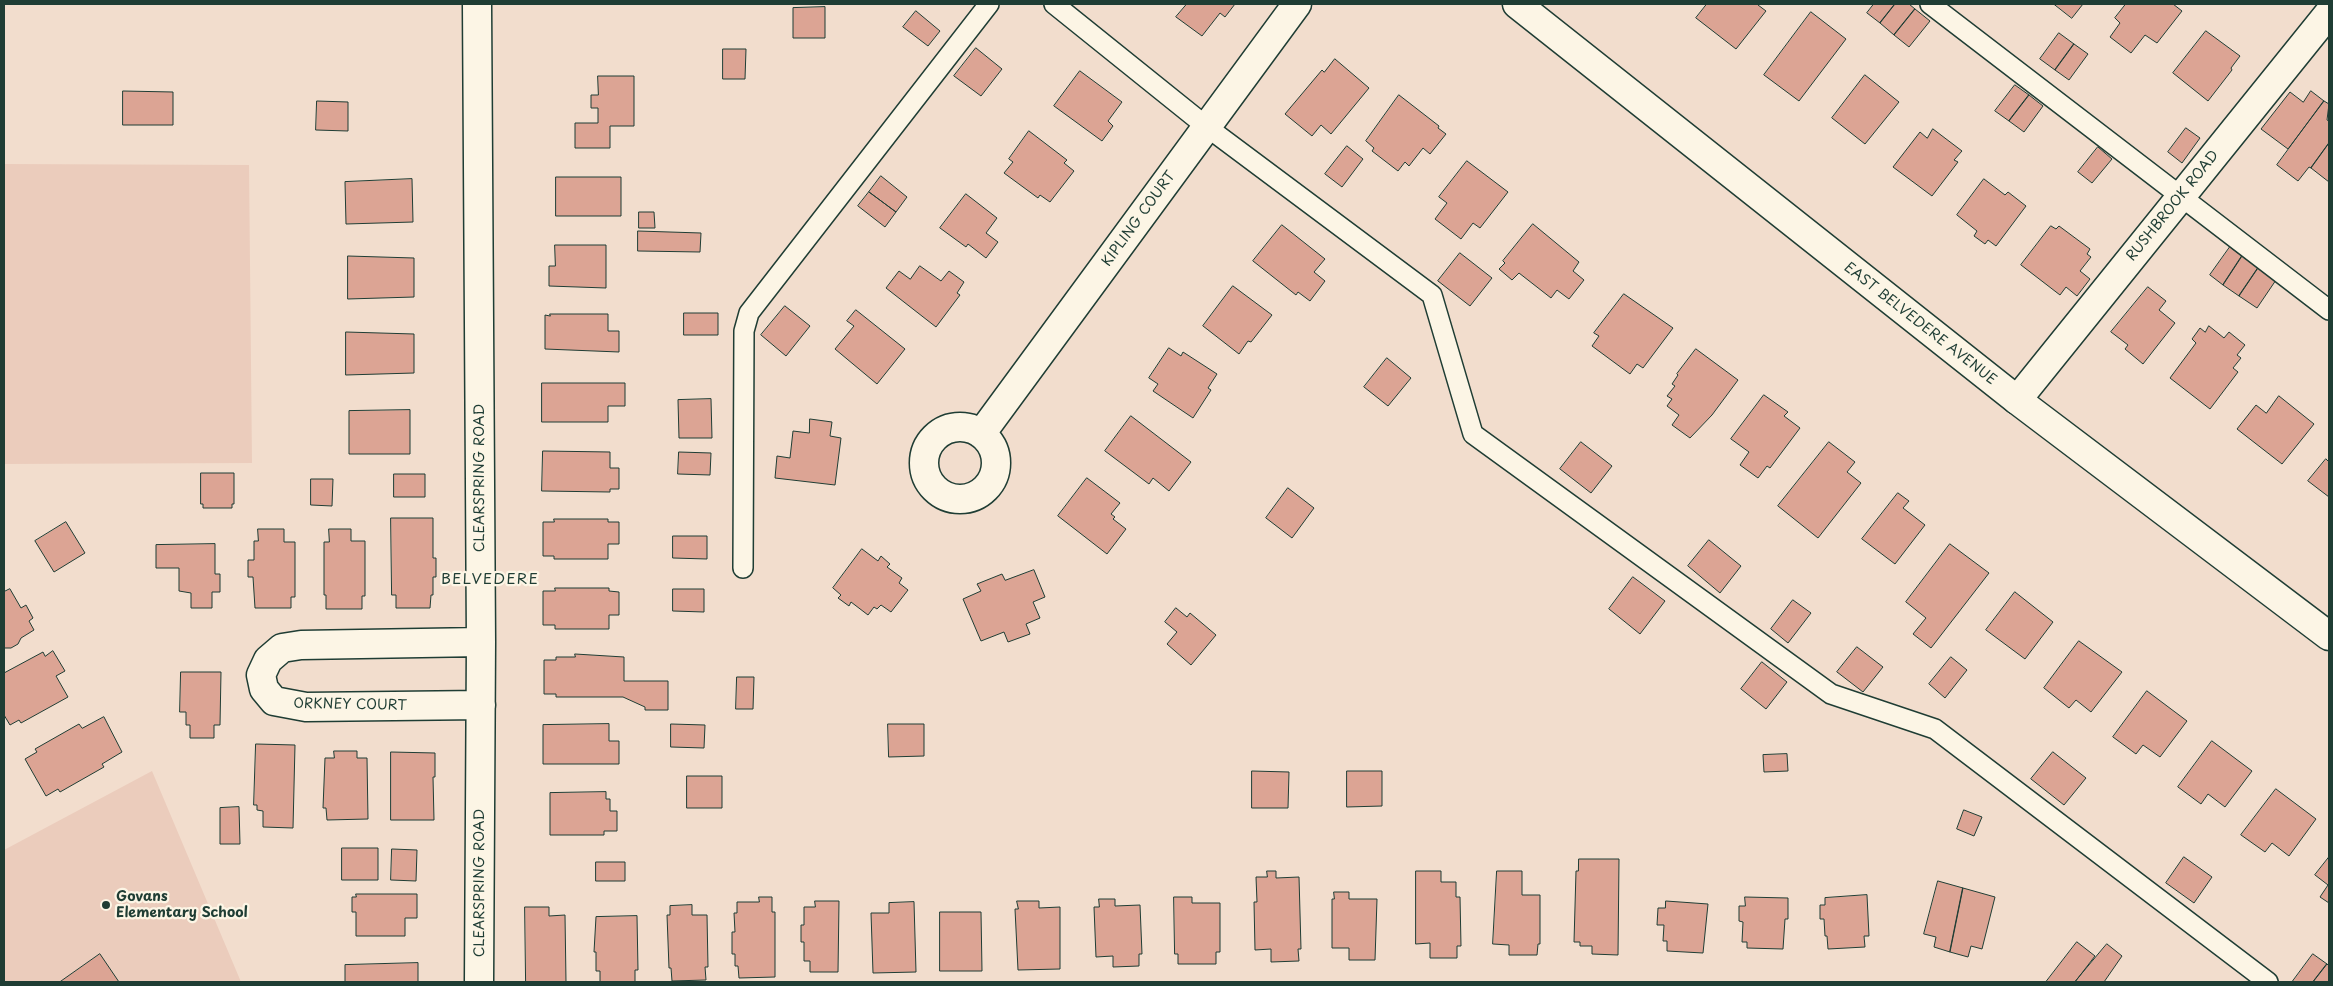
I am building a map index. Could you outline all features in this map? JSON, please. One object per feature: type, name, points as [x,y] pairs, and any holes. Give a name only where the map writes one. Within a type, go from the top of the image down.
[{"type":"street","name":"CLEARSPRING ROAD","points":[[477,4],[481,642],[479,982]]},
{"type":"street","name":"KIPLING COURT","points":[[982,434],[1297,4]]},
{"type":"street","name":"EAST BELVEDERE AVENUE","points":[[1517,4],[2017,400],[2329,636]]},
{"type":"street","points":[[2320,4],[2329,12]]},
{"type":"street","name":"RUSHBROOK ROAD","points":[[2017,400],[2329,12]]},
{"type":"street","name":"ORKNEY COURT","points":[[481,642],[301,645],[282,648],[268,660],[261,675],[264,690],[274,701],[306,706],[481,705]]},
{"type":"lane","points":[[743,568],[744,331],[750,313],[957,42],[989,4]]},
{"type":"lane","points":[[1054,4],[1207,127],[1432,295],[1473,434],[1831,694],[1935,730],[2268,982]]},
{"type":"lane","points":[[1930,4],[2329,310]]},
{"type":"shaded area","points":[[4,164],[249,165],[252,463],[4,464]]},
{"type":"shaded area","name":"Govans Elementary School","points":[[152,771],[241,982],[4,982],[4,850]]},
{"type":"building","points":[[1187,4],[1235,4],[1225,17],[1220,13],[1202,36],[1176,17]]},
{"type":"building","points":[[1707,4],[1759,4],[1766,11],[1736,49],[1696,18]]},
{"type":"building","points":[[1874,4],[1895,4],[1880,23],[1867,13]]},
{"type":"building","points":[[1895,4],[1909,4],[1915,9],[1894,35],[1880,23]]},
{"type":"building","points":[[2054,4],[2083,4],[2072,18]]},
{"type":"building","points":[[2126,4],[2173,4],[2182,11],[2157,43],[2145,35],[2131,53],[2110,37],[2120,23],[2115,18]]},
{"type":"building","points":[[825,7],[825,38],[793,38],[793,8]]},
{"type":"building","points":[[1915,9],[1930,21],[1909,47],[1894,35]]},
{"type":"building","points":[[916,11],[940,31],[928,46],[903,27]]},
{"type":"building","points":[[1811,12],[1846,39],[1799,101],[1764,75]]},
{"type":"building","points":[[2206,31],[2240,56],[2231,68],[2232,70],[2208,101],[2173,73]]},
{"type":"building","points":[[2059,33],[2074,44],[2055,70],[2040,59]]},
{"type":"building","points":[[2074,44],[2088,54],[2069,80],[2055,70]]},
{"type":"building","points":[[976,48],[1002,69],[981,96],[954,76]]},
{"type":"building","points":[[723,49],[746,49],[745,79],[723,79]]},
{"type":"building","points":[[1335,59],[1369,88],[1331,134],[1321,125],[1312,136],[1285,114],[1322,70],[1324,72]]},
{"type":"building","points":[[1080,71],[1122,102],[1108,121],[1113,126],[1102,141],[1054,106]]},
{"type":"building","points":[[1865,75],[1899,102],[1865,144],[1832,118]]},
{"type":"building","points":[[598,76],[634,76],[634,126],[610,126],[610,148],[575,148],[575,123],[598,123],[598,108],[591,108],[591,95],[598,95]]},
{"type":"building","points":[[2015,85],[2029,95],[2009,121],[1995,111]]},
{"type":"building","points":[[123,91],[173,92],[173,125],[123,125]]},
{"type":"building","points":[[2311,91],[2324,101],[2288,149],[2261,129],[2290,92],[2303,102]]},
{"type":"building","points":[[1399,95],[1439,126],[1438,128],[1446,134],[1430,154],[1423,148],[1409,166],[1405,162],[1398,171],[1372,151],[1374,148],[1366,141]]},
{"type":"building","points":[[2029,95],[2043,106],[2024,132],[2009,121]]},
{"type":"building","points":[[317,101],[348,102],[348,131],[316,130]]},
{"type":"building","points":[[2324,101],[2329,104],[2327,120],[2329,121],[2329,143],[2311,168],[2309,167],[2298,181],[2277,165]]},
{"type":"building","points":[[2186,128],[2200,138],[2182,163],[2168,152]]},
{"type":"building","points":[[1933,129],[1962,151],[1954,160],[1958,162],[1932,196],[1893,167],[1920,132],[1927,138]]},
{"type":"building","points":[[1029,131],[1067,160],[1064,163],[1074,171],[1050,202],[1040,195],[1038,198],[1004,173],[1013,162],[1009,159]]},
{"type":"building","points":[[2329,143],[2329,182],[2311,168]]},
{"type":"building","points":[[1347,146],[1363,159],[1342,187],[1325,174]]},
{"type":"building","points":[[2098,147],[2112,159],[2092,183],[2078,172]]},
{"type":"building","points":[[1467,161],[1508,192],[1480,228],[1473,223],[1461,239],[1435,219],[1447,203],[1439,197]]},
{"type":"building","points":[[881,176],[907,197],[896,212],[869,192]]},
{"type":"building","points":[[556,177],[621,177],[621,216],[556,216]]},
{"type":"building","points":[[412,179],[413,222],[346,224],[345,182]]},
{"type":"building","points":[[1984,179],[2005,195],[2008,192],[2026,206],[1996,246],[1988,240],[1985,244],[1974,236],[1977,231],[1957,215]]},
{"type":"building","points":[[869,192],[896,212],[885,227],[858,206]]},
{"type":"building","points":[[966,194],[997,218],[986,233],[998,242],[986,258],[968,244],[966,247],[940,228]]},
{"type":"building","points":[[639,212],[654,212],[655,228],[639,228]]},
{"type":"building","points":[[1533,224],[1579,262],[1573,271],[1584,280],[1569,299],[1557,290],[1551,298],[1519,273],[1512,280],[1499,269],[1505,263],[1503,261]]},
{"type":"building","points":[[1282,225],[1325,259],[1314,272],[1325,281],[1310,301],[1298,292],[1296,295],[1253,261]]},
{"type":"building","points":[[2051,226],[2056,229],[2059,226],[2090,249],[2087,254],[2091,257],[2080,271],[2090,279],[2077,296],[2066,287],[2060,295],[2021,265]]},
{"type":"building","points":[[638,231],[701,233],[700,252],[638,251]]},
{"type":"building","points":[[555,245],[606,245],[606,288],[549,286],[549,266],[555,266]]},
{"type":"building","points":[[2230,247],[2242,256],[2223,285],[2210,275]]},
{"type":"building","points":[[1460,253],[1492,278],[1470,306],[1438,281]]},
{"type":"building","points":[[348,256],[414,258],[414,297],[348,299]]},
{"type":"building","points":[[2242,256],[2258,268],[2239,296],[2223,285]]},
{"type":"building","points":[[920,266],[941,281],[949,271],[964,282],[957,293],[960,295],[936,327],[886,288],[899,271],[910,279]]},
{"type":"building","points":[[2258,268],[2276,280],[2257,308],[2239,296]]},
{"type":"building","points":[[1233,286],[1272,315],[1251,342],[1248,341],[1239,354],[1203,326]]},
{"type":"building","points":[[2148,287],[2166,301],[2159,310],[2175,323],[2143,364],[2125,349],[2128,345],[2111,332]]},
{"type":"building","points":[[1624,294],[1673,328],[1643,368],[1637,364],[1630,374],[1592,346],[1599,336],[1594,333]]},
{"type":"building","points":[[785,306],[810,326],[786,356],[761,335]]},
{"type":"building","points":[[856,310],[905,349],[877,384],[835,349],[854,326],[847,321]]},
{"type":"building","points":[[684,313],[718,313],[718,335],[684,335]]},
{"type":"building","points":[[550,314],[608,314],[608,331],[619,331],[619,352],[545,349],[545,315],[550,316]]},
{"type":"building","points":[[2209,326],[2224,338],[2229,332],[2245,345],[2237,355],[2241,358],[2233,368],[2238,372],[2210,409],[2170,378],[2196,343],[2192,339],[2200,328],[2205,332]]},
{"type":"building","points":[[346,332],[414,334],[414,373],[346,375]]},
{"type":"building","points":[[1169,348],[1181,356],[1183,352],[1217,374],[1208,388],[1211,390],[1193,418],[1153,391],[1158,384],[1149,378]]},
{"type":"building","points":[[1696,349],[1738,380],[1712,415],[1690,438],[1672,425],[1679,415],[1667,406],[1672,399],[1667,396],[1675,386],[1672,384],[1677,374]]},
{"type":"building","points":[[1387,358],[1411,378],[1388,406],[1364,387]]},
{"type":"building","points":[[542,383],[625,383],[625,406],[608,406],[608,422],[542,422]]},
{"type":"building","points":[[1764,395],[1788,412],[1784,416],[1800,428],[1770,468],[1767,466],[1758,478],[1740,465],[1749,452],[1731,439]]},
{"type":"building","points":[[2279,396],[2314,424],[2282,464],[2237,429],[2256,405],[2266,413]]},
{"type":"building","points":[[711,399],[712,438],[679,438],[678,400]]},
{"type":"building","points":[[410,410],[410,454],[349,454],[349,411]]},
{"type":"building","points":[[1131,416],[1191,462],[1169,491],[1153,478],[1149,484],[1105,451]]},
{"type":"building","points":[[810,419],[832,422],[830,436],[841,438],[835,485],[775,478],[777,456],[790,458],[793,431],[809,433]]},
{"type":"building","points":[[1581,442],[1612,466],[1591,493],[1560,469]]},
{"type":"building","points":[[1829,442],[1855,462],[1847,472],[1861,483],[1818,538],[1778,506]]},
{"type":"building","points":[[543,451],[610,452],[610,468],[619,468],[619,489],[610,489],[610,492],[542,491]]},
{"type":"building","points":[[679,452],[711,453],[710,475],[678,474]]},
{"type":"building","points":[[2326,459],[2329,462],[2329,497],[2308,481]]},
{"type":"building","points":[[201,473],[234,473],[234,504],[232,504],[232,508],[203,508],[203,504],[201,504]]},
{"type":"building","points":[[394,474],[425,474],[425,497],[394,497]]},
{"type":"building","points":[[1087,478],[1120,503],[1111,514],[1115,517],[1113,519],[1126,529],[1107,554],[1058,516]]},
{"type":"building","points":[[311,479],[333,479],[332,506],[311,505]]},
{"type":"building","points":[[1288,488],[1314,508],[1292,538],[1266,518]]},
{"type":"building","points":[[1898,493],[1909,501],[1903,508],[1925,525],[1895,564],[1862,539]]},
{"type":"building","points":[[391,518],[433,518],[433,558],[436,558],[436,577],[433,577],[433,595],[431,595],[430,608],[396,608],[396,595],[392,595]]},
{"type":"building","points":[[554,519],[608,519],[608,522],[619,522],[619,544],[608,544],[608,559],[554,559],[554,556],[543,556],[543,522],[554,522]]},
{"type":"building","points":[[66,522],[85,553],[54,572],[35,541]]},
{"type":"building","points":[[258,529],[284,529],[284,542],[295,542],[295,597],[291,597],[291,608],[255,608],[253,577],[248,577],[248,560],[254,560],[254,541],[258,541]]},
{"type":"building","points":[[329,529],[351,529],[351,541],[365,541],[365,596],[362,596],[362,609],[326,609],[326,595],[324,595],[324,542],[329,542]]},
{"type":"building","points":[[673,536],[707,536],[707,559],[673,558]]},
{"type":"building","points":[[1709,540],[1741,566],[1720,593],[1688,566]]},
{"type":"building","points":[[215,544],[215,574],[220,574],[220,592],[212,592],[212,608],[191,608],[191,593],[179,591],[179,568],[156,568],[156,545]]},
{"type":"building","points":[[1950,544],[1989,573],[1931,648],[1913,634],[1926,618],[1906,602]]},
{"type":"building","points":[[862,549],[878,561],[881,556],[890,564],[887,567],[902,578],[899,583],[908,590],[891,612],[881,605],[877,609],[874,607],[868,615],[851,602],[849,606],[838,598],[841,595],[833,588]]},
{"type":"building","points":[[1034,570],[1045,597],[1033,602],[1040,618],[1026,624],[1030,634],[1008,642],[1004,632],[981,641],[963,599],[981,591],[977,584],[1002,574],[1005,580]]},
{"type":"building","points":[[1633,577],[1665,601],[1640,634],[1609,609]]},
{"type":"building","points":[[555,588],[609,588],[609,591],[619,592],[619,615],[609,615],[609,629],[555,629],[555,625],[543,625],[543,591],[555,591]]},
{"type":"building","points":[[10,589],[21,608],[26,605],[33,618],[29,621],[34,630],[21,638],[18,644],[11,648],[4,648],[4,592]]},
{"type":"building","points":[[673,589],[704,589],[704,612],[673,611]]},
{"type":"building","points":[[2015,592],[2053,622],[2025,659],[1986,630]]},
{"type":"building","points":[[1793,600],[1811,613],[1788,643],[1771,629]]},
{"type":"building","points":[[1176,608],[1187,617],[1190,613],[1216,635],[1191,665],[1167,644],[1177,632],[1165,622]]},
{"type":"building","points":[[2079,641],[2122,672],[2091,712],[2076,700],[2069,708],[2044,688]]},
{"type":"building","points":[[1857,647],[1883,667],[1863,692],[1837,672]]},
{"type":"building","points":[[53,651],[65,671],[56,676],[68,697],[21,723],[19,720],[10,725],[4,715],[4,673],[43,652],[45,656]]},
{"type":"building","points":[[575,654],[624,657],[624,681],[668,681],[668,710],[645,710],[645,707],[623,697],[556,697],[556,694],[544,694],[544,660],[556,660],[556,657],[575,657]]},
{"type":"building","points":[[1951,657],[1967,670],[1945,698],[1929,684]]},
{"type":"building","points":[[1762,662],[1787,682],[1766,709],[1741,689]]},
{"type":"building","points":[[181,672],[221,672],[220,725],[214,725],[214,738],[190,738],[190,725],[186,725],[186,712],[180,712]]},
{"type":"building","points":[[737,677],[754,677],[753,709],[736,709]]},
{"type":"building","points":[[2147,691],[2187,721],[2160,757],[2143,745],[2136,754],[2113,737]]},
{"type":"building","points":[[104,717],[122,752],[102,764],[104,767],[60,792],[58,789],[46,796],[25,759],[37,752],[35,749],[79,724],[82,728]]},
{"type":"building","points":[[609,724],[609,741],[619,741],[619,764],[543,764],[543,725]]},
{"type":"building","points":[[671,724],[705,725],[704,748],[671,747]]},
{"type":"building","points":[[888,724],[924,724],[924,756],[889,757]]},
{"type":"building","points":[[2212,741],[2252,771],[2225,807],[2208,794],[2201,804],[2178,787]]},
{"type":"building","points":[[256,744],[295,745],[293,828],[263,827],[263,811],[257,810],[257,805],[254,805]]},
{"type":"building","points":[[334,751],[357,751],[357,758],[367,758],[368,819],[327,820],[326,808],[323,808],[325,758],[334,758]]},
{"type":"building","points":[[391,752],[435,753],[435,777],[433,777],[434,820],[391,820]]},
{"type":"building","points":[[2053,752],[2086,778],[2064,805],[2031,779]]},
{"type":"building","points":[[1787,754],[1788,771],[1764,772],[1763,755]]},
{"type":"building","points":[[1252,771],[1289,772],[1288,808],[1252,808]]},
{"type":"building","points":[[1347,771],[1382,771],[1382,806],[1347,807]]},
{"type":"building","points":[[687,776],[722,776],[722,808],[687,808]]},
{"type":"building","points":[[2276,789],[2316,819],[2289,856],[2272,843],[2265,852],[2241,835]]},
{"type":"building","points":[[606,792],[606,799],[610,799],[610,811],[617,811],[617,831],[604,831],[604,835],[550,835],[550,793]]},
{"type":"building","points":[[239,807],[240,844],[220,844],[220,808]]},
{"type":"building","points":[[1964,810],[1982,817],[1974,836],[1957,829]]},
{"type":"building","points":[[342,848],[378,848],[378,880],[342,880]]},
{"type":"building","points":[[392,849],[417,850],[416,881],[391,880]]},
{"type":"building","points":[[2184,857],[2212,877],[2194,903],[2166,883]]},
{"type":"building","points":[[2329,857],[2329,903],[2320,897],[2328,885],[2315,875]]},
{"type":"building","points":[[1579,859],[1619,859],[1618,955],[1592,954],[1592,946],[1580,946],[1580,942],[1574,942],[1576,871],[1578,871]]},
{"type":"building","points":[[596,862],[625,862],[625,881],[596,881]]},
{"type":"building","points":[[1267,871],[1276,871],[1276,878],[1299,877],[1301,949],[1298,949],[1299,961],[1271,962],[1271,949],[1255,950],[1254,902],[1257,902],[1256,877],[1267,877]]},
{"type":"building","points":[[1416,871],[1441,871],[1441,882],[1456,882],[1456,897],[1460,897],[1461,946],[1457,946],[1457,958],[1430,958],[1430,943],[1416,944]]},
{"type":"building","points":[[1497,871],[1522,871],[1522,895],[1540,895],[1540,944],[1538,944],[1537,955],[1509,955],[1509,945],[1493,944]]},
{"type":"building","points":[[1938,881],[1963,888],[1950,952],[1934,947],[1936,937],[1924,934]]},
{"type":"building","points":[[1963,888],[1995,897],[1982,949],[1971,946],[1968,957],[1950,952]]},
{"type":"building","points":[[1334,892],[1349,892],[1349,899],[1377,899],[1375,960],[1349,960],[1349,948],[1332,948],[1332,899],[1334,899]]},
{"type":"building","points":[[356,894],[417,894],[417,918],[405,918],[405,936],[356,936],[356,912],[352,912],[352,897],[356,897]]},
{"type":"building","points":[[1867,895],[1869,936],[1864,936],[1865,947],[1828,949],[1824,919],[1820,919],[1820,905],[1825,905],[1825,898]]},
{"type":"building","points":[[759,897],[772,897],[772,912],[775,912],[775,977],[739,978],[738,966],[735,966],[735,954],[732,954],[732,932],[735,932],[734,913],[737,913],[737,902],[759,902]]},
{"type":"building","points":[[1174,897],[1192,897],[1192,903],[1220,903],[1220,952],[1216,952],[1216,964],[1178,964],[1178,954],[1175,954]]},
{"type":"building","points":[[1745,897],[1788,898],[1788,919],[1785,919],[1783,949],[1747,948],[1747,942],[1742,942],[1743,922],[1739,921],[1739,906],[1745,906]]},
{"type":"building","points":[[1099,899],[1115,899],[1115,906],[1140,905],[1142,954],[1139,954],[1139,966],[1113,967],[1113,956],[1096,957],[1094,907],[1099,907]]},
{"type":"building","points":[[815,901],[839,901],[838,972],[810,972],[810,961],[804,961],[804,942],[801,942],[801,925],[804,925],[804,907],[815,907]]},
{"type":"building","points":[[1017,901],[1039,901],[1039,908],[1060,907],[1060,969],[1018,970],[1015,909],[1018,909]]},
{"type":"building","points":[[1666,901],[1708,904],[1703,953],[1667,951],[1667,941],[1663,941],[1664,925],[1657,925],[1658,908],[1665,908]]},
{"type":"building","points":[[914,902],[916,972],[873,973],[871,913],[889,913],[889,903]]},
{"type":"building","points":[[692,905],[692,915],[707,915],[708,967],[705,967],[706,980],[672,981],[671,968],[669,968],[667,915],[670,915],[670,906]]},
{"type":"building","points":[[525,907],[549,907],[549,916],[565,915],[566,982],[526,982]]},
{"type":"building","points":[[940,912],[981,912],[982,971],[940,971]]},
{"type":"building","points":[[637,916],[638,970],[635,970],[635,982],[600,982],[600,971],[596,971],[596,952],[594,952],[596,917]]},
{"type":"building","points":[[2077,942],[2095,956],[2075,982],[2046,982]]},
{"type":"building","points":[[2107,944],[2122,956],[2104,982],[2075,982]]},
{"type":"building","points":[[100,954],[119,982],[60,982]]},
{"type":"building","points":[[2313,954],[2327,964],[2313,982],[2293,981]]},
{"type":"building","points":[[418,963],[418,982],[345,982],[345,965]]},
{"type":"building","points":[[2327,964],[2329,966],[2329,982],[2313,982]]},
{"type":"place","name":"Govans Elementary School","points":[[106,905]]},
{"type":"district","name":"BELVEDERE","points":[[490,580]]}]
